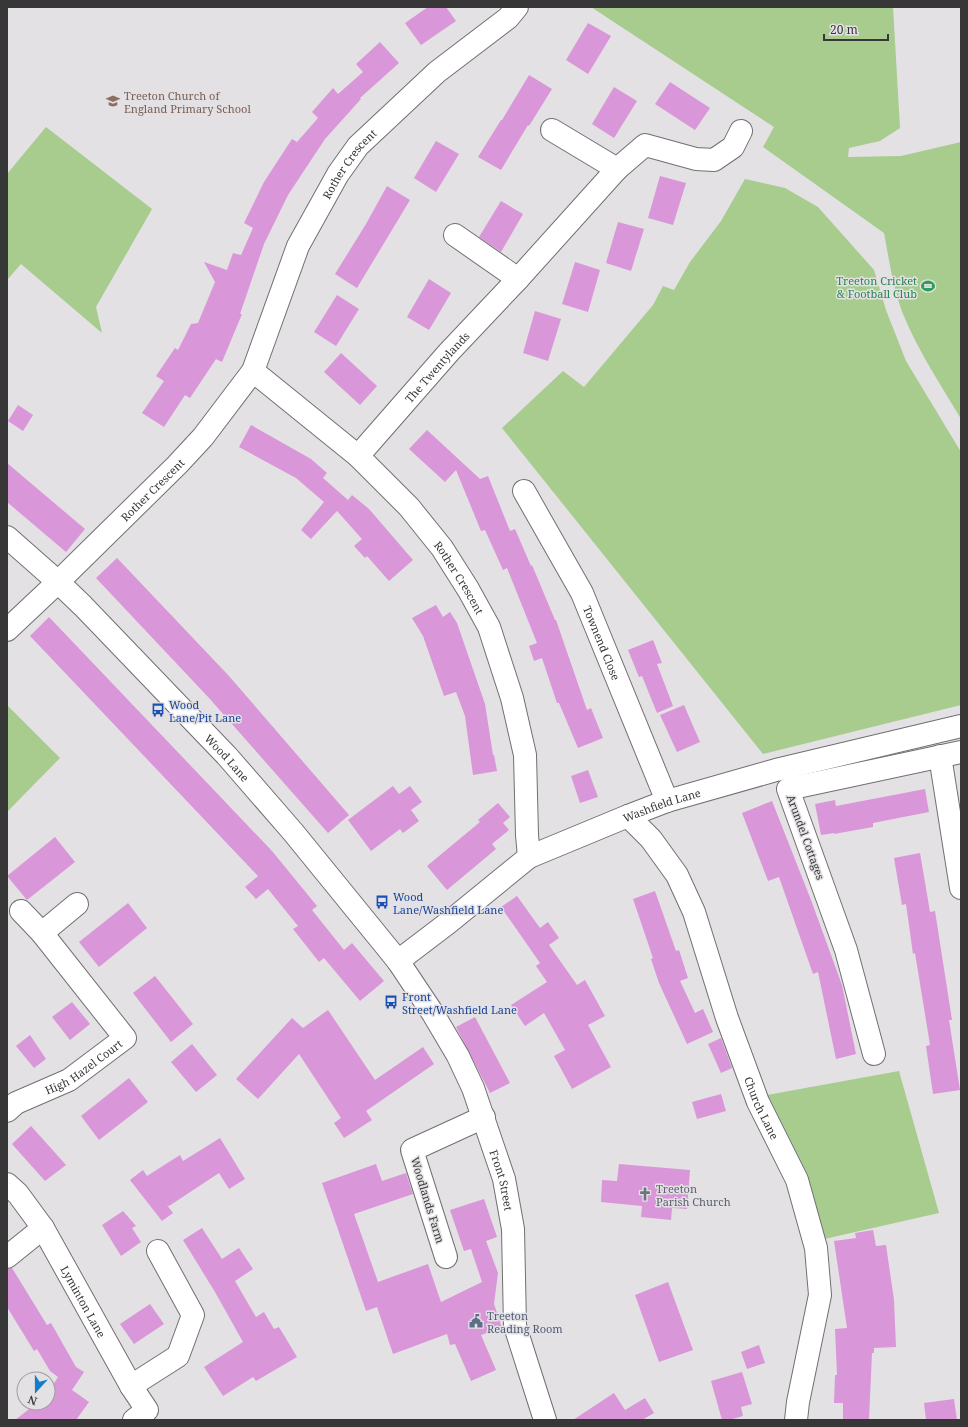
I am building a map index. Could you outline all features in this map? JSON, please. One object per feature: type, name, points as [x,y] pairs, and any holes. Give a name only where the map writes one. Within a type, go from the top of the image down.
[{"type":"street","name":"Rother Crescent","points":[[7,630],[177,465],[203,437],[253,371],[298,246],[338,174],[358,146],[436,72],[508,18],[517,7]]},
{"type":"street","points":[[552,130],[617,169]]},
{"type":"street","name":"The Twentylands","points":[[358,456],[449,352],[518,279],[617,169],[645,145],[696,159],[714,160],[733,147],[741,131]]},
{"type":"street","points":[[455,235],[518,279]]},
{"type":"street","name":"Rother Crescent","points":[[253,371],[358,456],[410,507],[442,548],[468,589],[489,627],[512,698],[525,755],[529,857]]},
{"type":"street","name":"Townend Close","points":[[524,491],[582,593],[667,801]]},
{"type":"street","name":"Wood Lane","points":[[7,537],[83,606],[227,756],[293,832],[398,960]]},
{"type":"street","name":"Washfield Lane","points":[[398,960],[529,857],[667,801],[776,770],[961,726]]},
{"type":"street","points":[[951,754],[961,888]]},
{"type":"street","name":"Arundel Cottages","points":[[874,1054],[846,950],[788,789],[951,754]]},
{"type":"street","name":"Church Lane","points":[[628,816],[651,839],[677,875],[691,906],[728,1018],[758,1102],[797,1180],[816,1248],[820,1295],[798,1402],[796,1420]]},
{"type":"street","points":[[42,933],[77,904]]},
{"type":"street","name":"High Hazel Court","points":[[7,1111],[16,1103],[69,1080],[124,1038],[42,933],[21,911]]},
{"type":"street","name":"Front Street","points":[[398,960],[432,1012],[458,1056],[484,1116],[504,1179],[513,1229],[515,1326],[545,1420]]},
{"type":"street","name":"Woodlands Farm","points":[[446,1257],[412,1150],[484,1116]]},
{"type":"street","name":"Lyminton Lane","points":[[7,1184],[18,1194],[44,1228],[131,1386],[145,1417]]},
{"type":"street","points":[[7,1257],[44,1228]]},
{"type":"street","points":[[131,1386],[178,1356],[193,1316],[158,1251]]},
{"type":"green space","points":[[591,7],[893,7],[900,128],[880,141],[849,148],[848,157],[901,156],[961,142],[961,419],[923,355],[903,314],[894,284],[884,233],[763,147],[774,127]]},
{"type":"green space","points":[[46,127],[152,209],[96,307],[102,333],[21,264],[7,280],[7,174]]},
{"type":"green space","points":[[745,179],[785,188],[818,207],[874,270],[886,310],[906,361],[961,452],[961,705],[763,754],[502,428],[563,371],[584,387],[653,305],[663,286],[674,290],[690,262],[721,221]]},
{"type":"green space","points":[[7,705],[60,758],[7,812]]},
{"type":"green space","points":[[899,1071],[939,1213],[820,1240],[795,1162],[767,1095]]},
{"type":"building","points":[[428,7],[446,7],[456,21],[421,45],[405,23]]},
{"type":"building","points":[[588,23],[611,36],[588,74],[566,60]]},
{"type":"building","points":[[380,42],[399,63],[360,98],[361,99],[325,139],[288,195],[264,244],[240,314],[242,314],[222,362],[216,359],[190,398],[185,395],[164,427],[142,413],[164,381],[156,376],[175,348],[178,350],[191,324],[198,323],[215,282],[204,262],[227,270],[233,253],[241,255],[253,228],[244,223],[264,182],[292,139],[297,142],[318,118],[312,112],[333,88],[338,94],[363,72],[356,64]]},
{"type":"building","points":[[529,75],[552,89],[501,170],[478,157]]},
{"type":"building","points":[[670,82],[710,108],[695,130],[655,104]]},
{"type":"building","points":[[614,87],[637,101],[614,138],[592,124]]},
{"type":"building","points":[[436,141],[459,154],[436,192],[414,178]]},
{"type":"building","points":[[660,176],[686,183],[673,225],[648,218]]},
{"type":"building","points":[[387,186],[410,200],[357,288],[335,274],[366,224]]},
{"type":"building","points":[[501,201],[523,214],[501,252],[479,237]]},
{"type":"building","points":[[618,222],[644,229],[631,271],[606,263]]},
{"type":"building","points":[[575,262],[600,270],[588,312],[562,304]]},
{"type":"building","points":[[429,279],[451,293],[429,330],[407,317]]},
{"type":"building","points":[[337,295],[359,309],[336,346],[314,332]]},
{"type":"building","points":[[535,311],[561,319],[548,361],[523,353]]},
{"type":"building","points":[[341,353],[377,386],[360,405],[324,372]]},
{"type":"building","points":[[18,405],[33,415],[23,431],[8,421]]},
{"type":"building","points":[[251,425],[311,459],[327,473],[323,478],[348,500],[352,495],[369,509],[413,560],[389,581],[367,556],[365,558],[354,546],[362,539],[337,511],[311,539],[301,530],[324,502],[296,478],[239,447]]},
{"type":"building","points":[[427,430],[480,479],[488,476],[510,531],[515,529],[531,566],[532,565],[556,620],[587,710],[591,708],[603,738],[578,748],[559,703],[557,703],[542,658],[534,661],[529,646],[537,643],[507,568],[503,570],[485,530],[481,531],[456,470],[445,482],[409,449]]},
{"type":"building","points":[[7,463],[85,529],[66,552],[7,502]]},
{"type":"building","points":[[117,558],[229,676],[349,815],[328,833],[209,698],[96,578]]},
{"type":"building","points":[[436,605],[443,617],[450,612],[457,623],[485,704],[497,771],[473,775],[465,716],[456,692],[444,696],[423,636],[412,618]]},
{"type":"building","points":[[49,617],[272,851],[317,906],[312,910],[344,950],[352,943],[384,981],[360,1001],[324,958],[319,962],[293,929],[298,926],[268,889],[256,899],[245,887],[258,876],[30,636]]},
{"type":"building","points":[[653,640],[662,663],[657,664],[673,706],[657,713],[642,676],[639,677],[628,650]]},
{"type":"building","points":[[684,705],[700,742],[677,752],[660,715]]},
{"type":"building","points":[[588,770],[598,797],[580,803],[571,776]]},
{"type":"building","points":[[393,786],[399,794],[410,786],[422,802],[411,810],[419,821],[403,833],[400,829],[371,851],[348,820]]},
{"type":"building","points":[[925,789],[929,812],[873,823],[873,827],[821,835],[815,804],[835,800],[836,806]]},
{"type":"building","points":[[772,801],[811,900],[842,985],[856,1054],[836,1059],[818,972],[813,974],[779,877],[768,881],[742,813]]},
{"type":"building","points":[[498,803],[510,817],[503,823],[509,830],[492,844],[496,849],[447,890],[427,866],[480,822],[478,820]]},
{"type":"building","points":[[55,837],[75,862],[27,900],[7,876]]},
{"type":"building","points":[[920,853],[930,912],[935,911],[952,1020],[949,1020],[960,1090],[933,1094],[926,1046],[930,1045],[915,953],[913,954],[906,904],[902,905],[894,858]]},
{"type":"building","points":[[655,891],[676,951],[679,950],[688,978],[680,981],[695,1013],[703,1009],[713,1032],[687,1044],[659,983],[651,959],[653,958],[633,899]]},
{"type":"building","points":[[517,896],[540,928],[548,922],[559,938],[549,945],[577,985],[585,980],[605,1016],[588,1025],[611,1067],[572,1089],[554,1056],[565,1050],[544,1013],[525,1026],[511,1005],[547,982],[536,966],[540,963],[501,907]]},
{"type":"building","points":[[128,903],[147,928],[99,967],[79,942]]},
{"type":"building","points":[[155,976],[193,1024],[171,1042],[133,993]]},
{"type":"building","points":[[72,1002],[90,1024],[70,1040],[52,1017]]},
{"type":"building","points":[[328,1010],[375,1080],[423,1047],[434,1064],[366,1111],[372,1120],[344,1138],[334,1123],[341,1118],[299,1054],[258,1099],[236,1079],[292,1018],[303,1028]]},
{"type":"building","points":[[475,1017],[510,1083],[490,1093],[456,1027]]},
{"type":"building","points":[[30,1035],[46,1059],[34,1068],[16,1046]]},
{"type":"building","points":[[721,1038],[732,1068],[721,1073],[708,1044]]},
{"type":"building","points":[[192,1044],[217,1075],[196,1092],[171,1062]]},
{"type":"building","points":[[129,1078],[148,1102],[99,1140],[81,1116]]},
{"type":"building","points":[[721,1094],[726,1111],[697,1119],[692,1102]]},
{"type":"building","points":[[31,1126],[66,1165],[45,1181],[12,1144]]},
{"type":"building","points":[[220,1138],[245,1179],[229,1189],[219,1173],[169,1206],[167,1205],[173,1213],[162,1221],[130,1180],[143,1170],[147,1176],[180,1155],[183,1161]]},
{"type":"building","points":[[376,1164],[382,1181],[406,1173],[413,1194],[354,1214],[378,1282],[428,1264],[441,1302],[482,1282],[471,1249],[464,1251],[450,1210],[484,1199],[497,1237],[486,1241],[498,1273],[494,1304],[502,1328],[481,1335],[496,1370],[471,1381],[455,1344],[450,1345],[447,1334],[393,1354],[377,1307],[366,1311],[322,1183]]},
{"type":"building","name":"Treeton Parish Church","points":[[619,1164],[690,1170],[687,1209],[672,1208],[671,1220],[641,1217],[642,1206],[601,1202],[602,1180],[617,1181]]},
{"type":"building","points":[[123,1211],[136,1226],[132,1228],[141,1242],[121,1256],[102,1225]]},
{"type":"building","points":[[202,1228],[222,1259],[239,1248],[253,1269],[235,1281],[256,1317],[264,1312],[274,1329],[279,1327],[297,1357],[256,1381],[253,1377],[223,1396],[204,1367],[243,1342],[215,1292],[183,1240]]},
{"type":"building","points":[[873,1230],[876,1246],[886,1245],[894,1300],[896,1347],[874,1348],[874,1353],[872,1353],[869,1420],[843,1420],[843,1403],[834,1403],[835,1375],[837,1375],[835,1329],[847,1328],[834,1241],[856,1238],[855,1233]]},
{"type":"building","points":[[12,1268],[47,1325],[51,1323],[76,1367],[84,1372],[72,1390],[89,1402],[76,1420],[15,1420],[27,1411],[56,1411],[56,1380],[58,1377],[56,1376],[56,1371],[50,1371],[37,1349],[34,1351],[7,1307],[7,1269]]},
{"type":"building","points":[[668,1282],[693,1350],[659,1362],[635,1295]]},
{"type":"building","points":[[150,1304],[164,1324],[134,1344],[120,1324]]},
{"type":"building","points":[[759,1345],[765,1363],[747,1369],[741,1352]]},
{"type":"building","points":[[742,1372],[752,1404],[741,1407],[743,1416],[729,1420],[722,1420],[711,1381]]},
{"type":"building","points":[[614,1393],[625,1410],[645,1398],[654,1413],[642,1420],[573,1420]]},
{"type":"building","points":[[954,1399],[957,1420],[926,1420],[924,1403]]},
{"type":"place","name":"Treeton Church of England Primary School","points":[[113,101]]},
{"type":"place","name":"Treeton Cricket & Football Club","points":[[928,286]]},
{"type":"place","name":"Wood Lane/Pit Lane","points":[[158,710]]},
{"type":"place","name":"Wood Lane/Washfield Lane","points":[[382,902]]},
{"type":"place","name":"Front Street/Washfield Lane","points":[[391,1002]]},
{"type":"place","name":"Treeton Parish Church","points":[[645,1194]]},
{"type":"place","name":"Treeton Reading Room","points":[[476,1321]]}]
